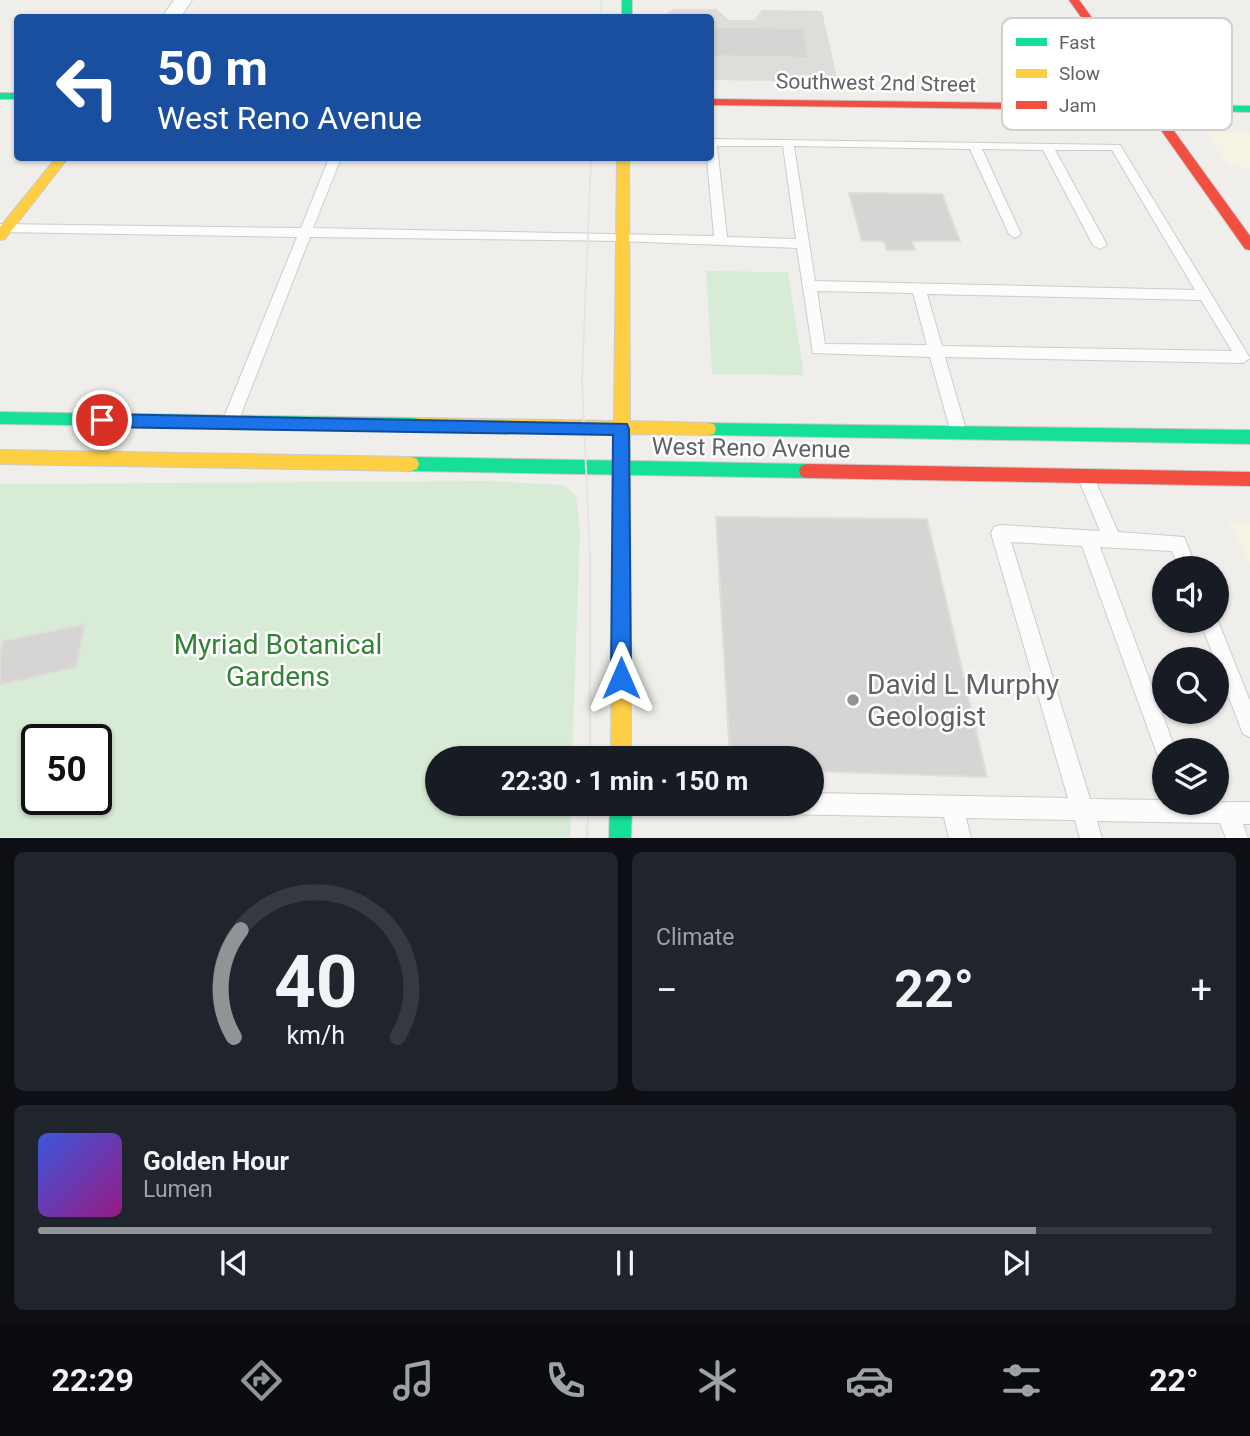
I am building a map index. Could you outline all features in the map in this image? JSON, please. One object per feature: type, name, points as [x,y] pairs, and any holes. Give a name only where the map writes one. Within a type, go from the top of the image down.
[{"type":"main road","points":[[1074,0],[1087,18]]},
{"type":"main road","name":"Southwest 2nd Street","points":[[714,102],[1002,106]]},
{"type":"main road","name":"Southwest 2nd Street","points":[[1232,109],[1250,109]]},
{"type":"main road","points":[[1167,130],[1250,246]]},
{"type":"main road","points":[[2,230],[60,161]]},
{"type":"main road","points":[[621,746],[622,161]]},
{"type":"main road","name":"West Reno Avenue","points":[[0,418],[1250,438]]},
{"type":"main road","name":"West Reno Avenue","points":[[0,457],[1250,479]]},
{"type":"main road","points":[[620,838],[621,816]]},
{"type":"lane","points":[[714,142],[1116,146],[1243,356],[818,349],[788,143]]},
{"type":"lane","points":[[974,144],[1015,234]]},
{"type":"lane","points":[[1047,146],[1100,246]]},
{"type":"lane","points":[[230,422],[334,161]]},
{"type":"lane","points":[[713,161],[721,240]]},
{"type":"lane","points":[[2,230],[621,237],[803,244]]},
{"type":"lane","points":[[809,286],[1207,295]]},
{"type":"lane","points":[[919,290],[959,433]]},
{"type":"lane","points":[[1086,478],[1113,541]]},
{"type":"lane","points":[[1091,838],[1000,533],[1178,543],[1183,556]]},
{"type":"lane","points":[[1089,540],[1161,738]]},
{"type":"lane","points":[[1214,633],[1250,727]]},
{"type":"lane","points":[[824,804],[953,808],[1152,808]]},
{"type":"lane","points":[[953,808],[960,838]]},
{"type":"lane","points":[[1229,812],[1250,813]]},
{"type":"lane","points":[[1228,815],[1237,838]]},
{"type":"shaded area","points":[[673,9],[716,9],[729,20],[754,20],[762,10],[822,11],[838,82],[714,80],[714,14],[666,14]]},
{"type":"shaded area","points":[[1206,132],[1250,133],[1250,168],[1229,166]]},
{"type":"shaded area","points":[[1228,521],[1250,522],[1250,564]]},
{"type":"green space","points":[[706,271],[788,272],[804,375],[712,374]]},
{"type":"green space","name":"Myriad Botanical Gardens","points":[[486,481],[563,485],[576,496],[580,532],[572,746],[425,746],[425,816],[571,816],[570,837],[0,837],[0,484]]},
{"type":"building","points":[[714,27],[803,28],[809,58],[714,56]]},
{"type":"building","points":[[849,193],[942,194],[960,241],[912,241],[915,250],[887,250],[884,241],[862,241]]},
{"type":"building","name":"David L Murphy Geologist","points":[[716,517],[927,519],[987,777],[824,771],[824,746],[729,746]]},
{"type":"building","points":[[85,624],[76,667],[0,685],[0,654],[3,641]]},
{"type":"tram line","points":[[601,0],[602,14]]},
{"type":"tram line","points":[[590,557],[582,381],[591,161]]},
{"type":"tram line","points":[[590,557],[590,746]]},
{"type":"tram line","points":[[587,838],[588,816]]},
{"type":"traffic: fast","points":[[627,0],[627,14]]},
{"type":"traffic: fast","points":[[0,96],[14,96]]},
{"type":"traffic: fast","points":[[1232,109],[1250,109]]},
{"type":"traffic: fast","points":[[0,418],[419,424]]},
{"type":"traffic: fast","points":[[708,429],[1250,437]]},
{"type":"traffic: fast","points":[[411,464],[807,471]]},
{"type":"traffic: fast","points":[[620,838],[621,816]]},
{"type":"traffic: slow","points":[[0,236],[60,161]]},
{"type":"traffic: slow","points":[[621,746],[623,161]]},
{"type":"traffic: slow","points":[[419,424],[708,429]]},
{"type":"traffic: slow","points":[[0,457],[411,464]]},
{"type":"traffic: jam","points":[[1074,0],[1087,18]]},
{"type":"traffic: jam","points":[[714,102],[1002,106]]},
{"type":"traffic: jam","points":[[1167,130],[1250,246]]},
{"type":"traffic: jam","points":[[807,471],[1250,479]]},
{"type":"place","name":"David L Murphy Geologist","points":[[853,700]]},
{"type":"route","points":[[102,420],[621,429],[621,678]]}]
